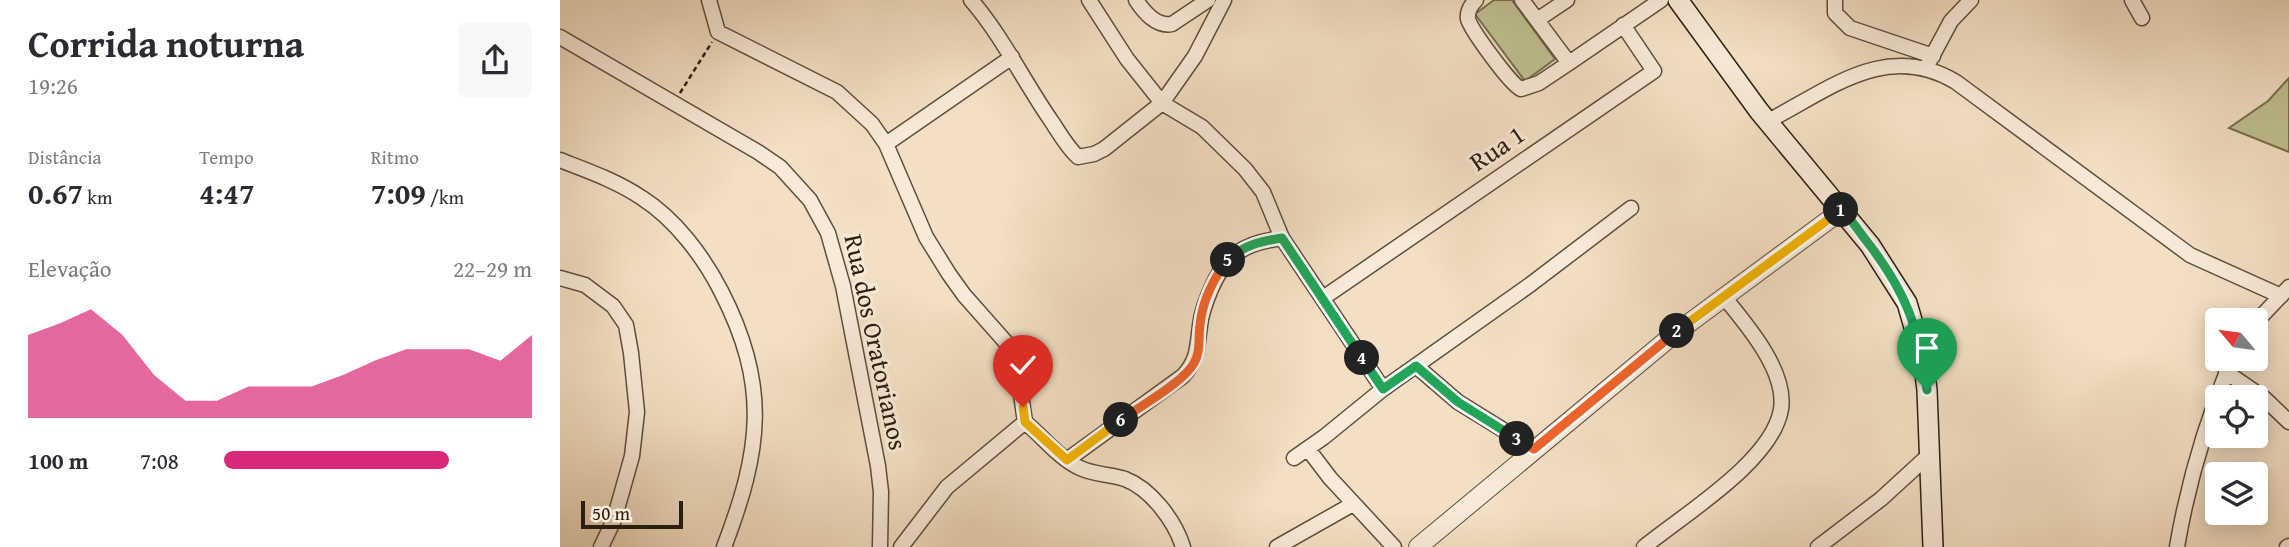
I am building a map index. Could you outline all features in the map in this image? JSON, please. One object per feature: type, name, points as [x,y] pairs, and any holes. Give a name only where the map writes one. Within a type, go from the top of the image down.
[{"type":"main road","points":[[1678,0],[1768,121],[1874,251],[1908,303],[1923,358],[1927,390],[1933,547]]},
{"type":"street","points":[[709,0],[718,32],[837,92],[872,124],[886,144],[926,237],[964,295],[1010,347],[1018,374],[1025,422],[1079,468],[1126,480],[1138,486],[1168,516],[1183,547]]},
{"type":"street","points":[[971,0],[988,19],[1043,110],[1066,145],[1078,157],[1104,149],[1162,103],[1195,56],[1224,0]]},
{"type":"street","points":[[1090,0],[1127,59],[1162,103],[1202,127],[1245,169],[1276,218],[1282,238],[1383,389]]},
{"type":"street","points":[[1136,0],[1151,18],[1166,25],[1206,1]]},
{"type":"street","points":[[1476,0],[1469,11],[1469,23],[1516,87],[1527,88],[1569,63],[1661,0]]},
{"type":"street","points":[[1522,0],[1569,63]]},
{"type":"street","points":[[1537,20],[1567,0]]},
{"type":"street","points":[[1835,0],[1835,13],[1850,28],[1929,62],[2190,255],[2285,291],[2268,309]]},
{"type":"street","points":[[1929,62],[1951,21],[1971,0]]},
{"type":"street","points":[[2132,0],[2142,18]]},
{"type":"street","name":"Rua 1","points":[[1323,298],[1654,71],[1623,25]]},
{"type":"street","name":"Rua dos Oratorianos","points":[[560,37],[780,167],[819,213],[828,233],[843,286],[878,466],[881,492],[880,547]]},
{"type":"street","points":[[886,144],[1012,57]]},
{"type":"street","points":[[1768,121],[1851,75],[1929,62]]},
{"type":"street","points":[[560,160],[621,186],[644,199],[662,214],[712,272],[731,310],[746,346],[753,376],[755,406],[750,463],[742,496],[724,547]]},
{"type":"street","points":[[1294,458],[1383,389],[1531,284],[1631,208]]},
{"type":"street","points":[[1418,547],[1673,335],[1842,210]]},
{"type":"street","points":[[1067,460],[1183,376],[1194,363],[1199,349],[1204,306],[1226,262],[1236,252],[1248,246],[1282,238]]},
{"type":"street","points":[[560,278],[585,285],[612,306],[626,325],[631,353],[637,412],[632,456],[610,532],[601,547]]},
{"type":"street","points":[[1644,547],[1746,467],[1766,445],[1781,409],[1775,373],[1764,350],[1724,297]]},
{"type":"street","points":[[1416,366],[1458,402],[1534,449]]},
{"type":"street","points":[[2177,547],[2208,422],[2227,371]]},
{"type":"street","points":[[2235,371],[2289,422]]},
{"type":"street","points":[[901,547],[947,487],[1025,422]]},
{"type":"street","points":[[1308,449],[1353,504],[1394,547]]},
{"type":"street","points":[[1818,547],[1881,499],[1928,456]]},
{"type":"street","points":[[1277,547],[1353,504]]},
{"type":"path","points":[[674,102],[718,32]]},
{"type":"green space","points":[[1494,0],[1512,0],[1555,59],[1525,81],[1475,14]]},
{"type":"green space","points":[[2289,78],[2289,152],[2229,128],[2268,101]]},
{"type":"route","points":[[1023,407],[1025,422],[1067,460],[1183,376],[1194,363],[1199,349],[1204,306],[1226,262],[1236,252],[1248,246],[1282,238],[1383,389],[1416,366],[1458,402],[1534,449],[1673,335],[1842,210],[1874,251],[1908,303],[1923,358],[1927,390]]}]
